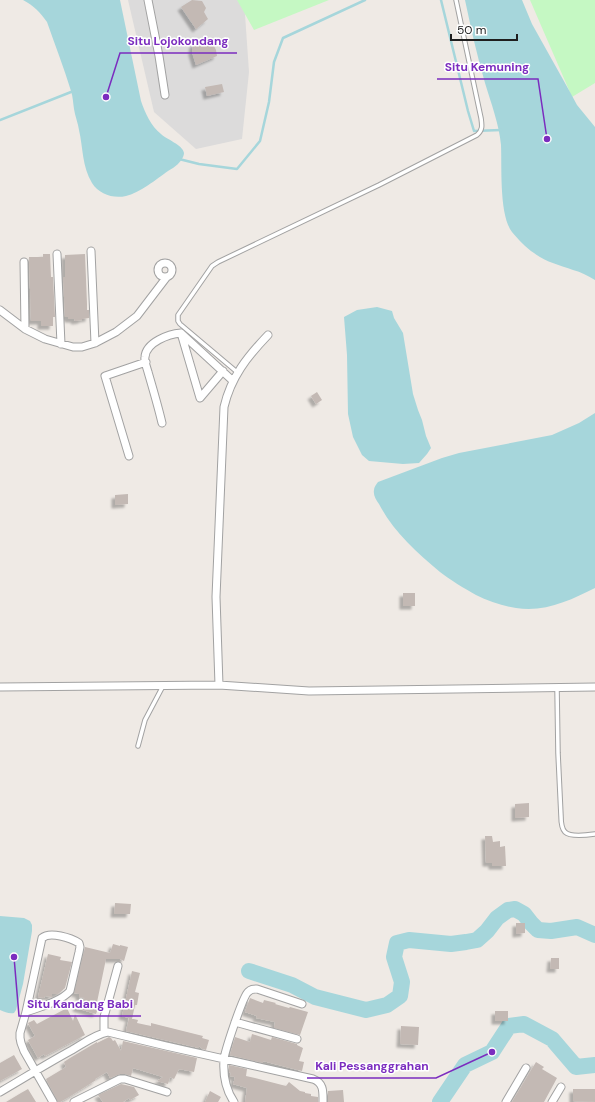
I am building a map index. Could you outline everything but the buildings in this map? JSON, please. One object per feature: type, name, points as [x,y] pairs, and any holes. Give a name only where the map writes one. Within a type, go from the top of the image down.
[{"type":"street","points":[[148,0],[165,95]]},
{"type":"street","points":[[91,251],[95,343]]},
{"type":"street","points":[[57,254],[61,344]]},
{"type":"street","points":[[24,262],[25,329]]},
{"type":"street","points":[[0,310],[25,329],[45,339],[73,347],[82,347],[95,343],[116,332],[137,316],[166,278]]},
{"type":"street","points":[[181,333],[233,381]]},
{"type":"street","points":[[162,423],[144,357],[149,346],[165,337],[181,333]]},
{"type":"street","points":[[181,333],[200,398],[223,372]]},
{"type":"street","points":[[219,685],[216,597],[224,407],[227,394],[237,372],[248,357],[268,335]]},
{"type":"street","points":[[129,456],[106,376],[146,362]]},
{"type":"street","points":[[0,687],[219,685],[309,691],[595,687]]},
{"type":"street","points":[[26,1012],[54,1001],[70,991],[80,947],[79,943],[66,937],[54,935],[48,935],[42,938],[20,1034],[21,1042],[35,1071],[53,1102]]},
{"type":"street","points":[[104,1033],[104,1017],[118,966]]},
{"type":"street","points":[[234,1102],[226,1086],[224,1058],[235,1022],[246,995],[251,990],[257,989],[302,1004]]},
{"type":"street","points":[[235,1022],[296,1039]]},
{"type":"street","points":[[0,1092],[104,1033],[112,1032],[166,1046],[317,1080],[322,1087],[323,1102]]},
{"type":"street","points":[[506,1102],[526,1068]]},
{"type":"street","points":[[74,1102],[120,1079],[125,1079],[167,1092]]},
{"type":"street","points":[[552,1102],[561,1087]]},
{"type":"lane","points":[[237,372],[178,321],[178,315],[212,266],[386,181],[477,135],[480,132],[482,128],[456,0]]},
{"type":"lane","points":[[138,746],[145,720],[163,686]]},
{"type":"lane","points":[[557,688],[558,752],[562,826],[565,832],[570,835],[595,834]]},
{"type":"shaded area","points":[[128,0],[244,0],[249,72],[242,139],[196,149],[154,112]]},
{"type":"green space","points":[[237,0],[329,0],[254,30]]},
{"type":"green space","points":[[530,0],[595,0],[595,83],[572,97]]},
{"type":"water","points":[[23,0],[120,0],[141,101],[149,119],[157,131],[181,147],[183,150],[183,156],[178,164],[142,189],[126,196],[116,197],[107,195],[95,187],[86,170],[78,125],[74,112],[72,93],[47,22],[42,15]]},
{"type":"water","points":[[465,0],[522,0],[532,24],[577,105],[595,127],[595,280],[582,273],[538,256],[519,240],[512,232],[508,224],[503,203],[501,145],[498,129],[479,63]]},
{"type":"water","points":[[377,307],[392,311],[394,318],[403,333],[413,394],[431,448],[419,463],[403,464],[369,461],[362,455],[353,437],[348,414],[347,355],[344,317],[357,310]]},
{"type":"water","points":[[595,413],[595,588],[567,601],[537,609],[526,609],[501,605],[476,595],[444,575],[414,549],[391,523],[375,497],[374,489],[378,482],[459,453],[552,435],[579,423]]},
{"type":"water","points":[[0,916],[24,918],[30,921],[32,925],[23,984],[14,1013],[0,1010]]},
{"type":"waterway","points":[[179,159],[199,164],[237,169],[260,141],[269,102],[274,62],[283,38],[365,0]]},
{"type":"waterway","points":[[441,0],[474,131],[501,130]]},
{"type":"waterway","points":[[0,120],[71,92]]},
{"type":"waterway","points":[[249,971],[292,985],[315,997],[366,1010],[387,1005],[400,996],[402,982],[394,957],[397,943],[409,940],[451,944],[477,940],[487,931],[497,918],[508,910],[515,909],[524,914],[538,930],[551,931],[577,927],[595,935]]},
{"type":"waterway","points":[[440,1102],[465,1065],[492,1052],[509,1026],[524,1024],[552,1039],[576,1067],[595,1065]]},
{"type":"place","name":"Situ Lojokondang","points":[[106,97]]},
{"type":"place","name":"Situ Kemuning","points":[[547,139]]},
{"type":"place","name":"Situ Kandang Babi","points":[[14,957]]},
{"type":"place","name":"Kali Pessanggrahan","points":[[492,1052]]}]
